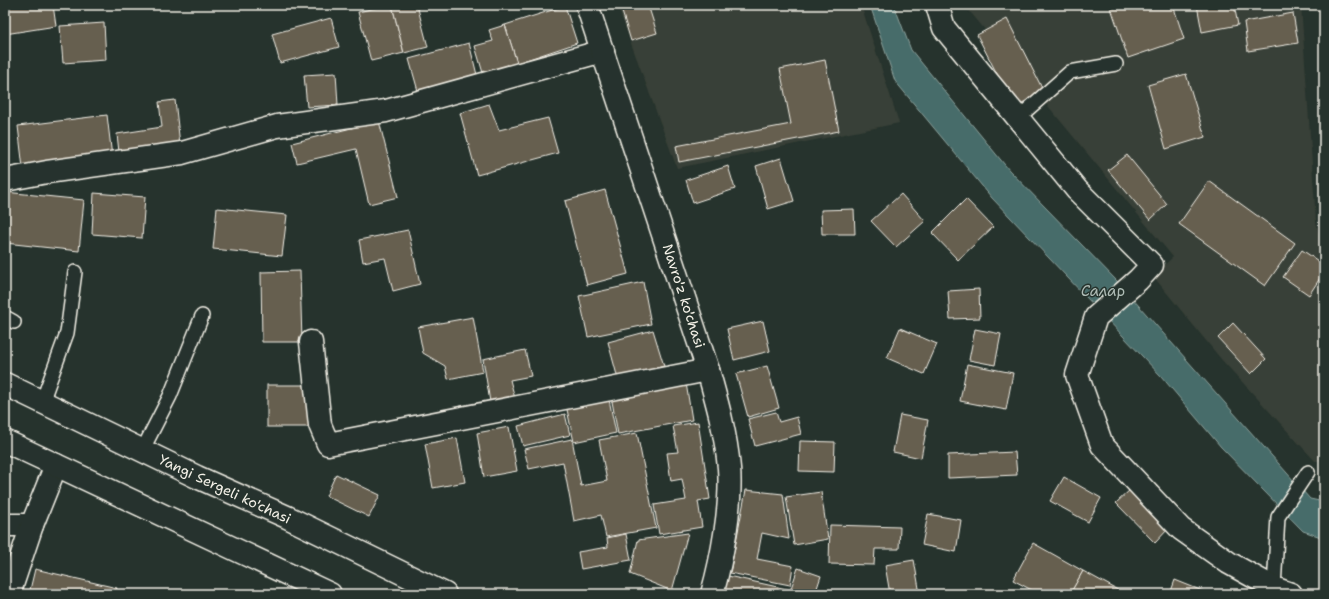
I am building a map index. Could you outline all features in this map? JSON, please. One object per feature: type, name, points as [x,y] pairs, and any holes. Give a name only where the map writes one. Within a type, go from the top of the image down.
[{"type":"street","name":"Navro'z ko'chasi","points":[[587,5],[708,370],[721,417],[729,468],[728,510],[718,574],[712,594]]},
{"type":"street","points":[[937,5],[944,28],[1077,190],[1152,265],[1138,280],[1096,317],[1076,375],[1102,444],[1181,529],[1229,563],[1283,591]]},
{"type":"street","points":[[5,180],[47,172],[182,153],[277,126],[386,111],[603,51]]},
{"type":"street","points":[[311,342],[320,425],[328,444],[708,370]]},
{"type":"street","name":"Yangi Sergeli ko'chasi","points":[[5,384],[197,478],[287,517],[445,594]]},
{"type":"street","points":[[5,441],[330,594]]},
{"type":"street","points":[[9,594],[32,525],[56,465]]},
{"type":"street","points":[[5,525],[32,525]]},
{"type":"lane","points":[[1018,118],[1070,72],[1116,64]]},
{"type":"lane","points":[[42,402],[67,332],[75,272]]},
{"type":"lane","points":[[142,451],[170,396],[202,316]]},
{"type":"lane","points":[[1283,591],[1278,517],[1308,472]]},
{"type":"shaded area","points":[[617,5],[861,5],[899,123],[677,168]]},
{"type":"shaded area","points":[[961,5],[1301,5],[1316,222],[1324,251],[1324,461],[1315,461],[1221,359],[1153,276],[1173,257],[972,14]]},
{"type":"water","name":"Салар","points":[[870,5],[894,5],[911,50],[1009,170],[1116,280],[1310,499],[1324,502],[1324,538],[1303,531],[1221,447],[1161,376],[992,198],[895,81]]},
{"type":"building","points":[[5,5],[53,5],[56,26],[5,34]]},
{"type":"building","points":[[392,5],[404,53],[371,61],[358,12]]},
{"type":"building","points":[[392,5],[417,5],[428,47],[404,53]]},
{"type":"building","points":[[620,5],[648,5],[657,33],[631,41]]},
{"type":"building","points":[[1110,5],[1173,5],[1184,39],[1128,58]]},
{"type":"building","points":[[1197,5],[1234,5],[1238,25],[1202,32]]},
{"type":"building","points":[[565,6],[577,43],[517,63],[505,25]]},
{"type":"building","points":[[1293,13],[1298,43],[1248,51],[1244,22]]},
{"type":"building","points":[[331,18],[339,47],[280,63],[272,34]]},
{"type":"building","points":[[1007,19],[1044,92],[1014,107],[977,35]]},
{"type":"building","points":[[104,23],[106,60],[63,63],[60,26]]},
{"type":"building","points":[[505,25],[517,63],[483,73],[475,46],[493,41],[489,30]]},
{"type":"building","points":[[469,43],[477,75],[418,91],[409,59]]},
{"type":"building","points":[[825,60],[839,131],[679,162],[676,146],[791,124],[780,69]]},
{"type":"building","points":[[336,73],[338,105],[307,107],[304,75]]},
{"type":"building","points":[[1186,74],[1205,137],[1166,149],[1148,85]]},
{"type":"building","points":[[175,100],[180,145],[119,152],[117,134],[162,127],[159,102]]},
{"type":"building","points":[[489,104],[499,130],[548,118],[558,153],[477,175],[460,113]]},
{"type":"building","points":[[107,115],[112,157],[23,168],[18,126]]},
{"type":"building","points":[[379,121],[398,197],[369,204],[356,149],[297,163],[292,143]]},
{"type":"building","points":[[1127,155],[1167,204],[1150,220],[1108,170]]},
{"type":"building","points":[[781,158],[794,201],[768,209],[756,166]]},
{"type":"building","points":[[728,166],[735,189],[693,203],[686,180]]},
{"type":"building","points":[[1209,181],[1295,243],[1265,286],[1179,224]]},
{"type":"building","points":[[605,190],[628,274],[587,285],[565,201]]},
{"type":"building","points":[[5,192],[84,200],[79,251],[5,243]]},
{"type":"building","points":[[94,193],[145,197],[142,238],[92,234]]},
{"type":"building","points":[[901,194],[925,221],[896,247],[871,221]]},
{"type":"building","points":[[966,199],[993,227],[958,260],[932,233]]},
{"type":"building","points":[[217,208],[287,215],[282,256],[213,249]]},
{"type":"building","points":[[854,209],[855,234],[822,234],[821,210]]},
{"type":"building","points":[[408,230],[420,284],[393,291],[385,258],[363,262],[359,240]]},
{"type":"building","points":[[1302,250],[1324,265],[1324,272],[1309,295],[1283,277]]},
{"type":"building","points":[[300,271],[302,342],[262,342],[261,272]]},
{"type":"building","points":[[643,282],[651,324],[588,337],[579,296]]},
{"type":"building","points":[[979,289],[980,318],[950,319],[948,291]]},
{"type":"building","points":[[473,317],[483,372],[448,379],[445,366],[423,353],[418,327]]},
{"type":"building","points":[[763,321],[770,351],[734,360],[727,329]]},
{"type":"building","points":[[1233,323],[1266,359],[1251,374],[1218,338]]},
{"type":"building","points":[[900,328],[937,344],[924,374],[887,358]]},
{"type":"building","points":[[975,329],[1001,334],[995,365],[969,360]]},
{"type":"building","points":[[653,330],[664,366],[618,379],[608,342]]},
{"type":"building","points":[[525,350],[531,376],[510,380],[516,402],[491,408],[483,359]]},
{"type":"building","points":[[967,364],[1013,373],[1006,410],[960,401]]},
{"type":"building","points":[[767,366],[779,408],[748,417],[736,374]]},
{"type":"building","points":[[686,383],[692,420],[618,434],[611,396]]},
{"type":"building","points":[[267,385],[309,385],[309,427],[267,427]]},
{"type":"building","points":[[608,395],[616,433],[574,442],[566,405]]},
{"type":"building","points":[[776,412],[779,422],[797,417],[801,434],[755,446],[748,419]]},
{"type":"building","points":[[565,414],[570,435],[523,446],[518,426]]},
{"type":"building","points":[[900,415],[928,420],[921,458],[893,452]]},
{"type":"building","points":[[698,422],[710,499],[698,501],[702,527],[659,534],[654,505],[686,500],[682,479],[671,481],[667,453],[678,452],[673,426]]},
{"type":"building","points":[[509,427],[517,471],[484,477],[477,433]]},
{"type":"building","points":[[637,433],[656,528],[606,537],[601,515],[574,521],[563,462],[529,469],[524,449],[572,439],[581,486],[607,481],[599,440]]},
{"type":"building","points":[[457,438],[465,482],[433,488],[425,444]]},
{"type":"building","points":[[800,441],[835,442],[834,472],[799,471]]},
{"type":"building","points":[[1015,452],[1017,475],[948,478],[948,455]]},
{"type":"building","points":[[336,474],[380,495],[369,517],[326,496]]},
{"type":"building","points":[[1064,477],[1101,498],[1088,522],[1050,501]]},
{"type":"building","points":[[1131,489],[1169,528],[1155,543],[1116,503]]},
{"type":"building","points":[[746,490],[783,494],[789,539],[762,533],[757,559],[793,566],[790,585],[730,573]]},
{"type":"building","points":[[821,492],[828,539],[794,545],[786,497]]},
{"type":"building","points":[[928,514],[961,520],[956,552],[922,545]]},
{"type":"building","points":[[830,525],[900,527],[899,549],[875,549],[874,565],[829,564]]},
{"type":"building","points":[[688,533],[672,591],[630,574],[638,540]]},
{"type":"building","points":[[626,534],[631,560],[581,569],[578,552],[608,547],[607,538]]},
{"type":"building","points":[[1033,543],[1083,571],[1070,594],[1039,594],[1013,580]]},
{"type":"building","points":[[914,560],[920,594],[890,594],[885,565]]},
{"type":"building","points":[[798,568],[821,576],[816,591],[825,594],[789,594]]},
{"type":"building","points":[[35,569],[117,588],[115,594],[29,594]]},
{"type":"building","points":[[1083,571],[1125,594],[1070,594]]},
{"type":"building","points":[[728,576],[791,590],[789,594],[722,594]]},
{"type":"building","points":[[1175,580],[1210,594],[1170,594]]}]
